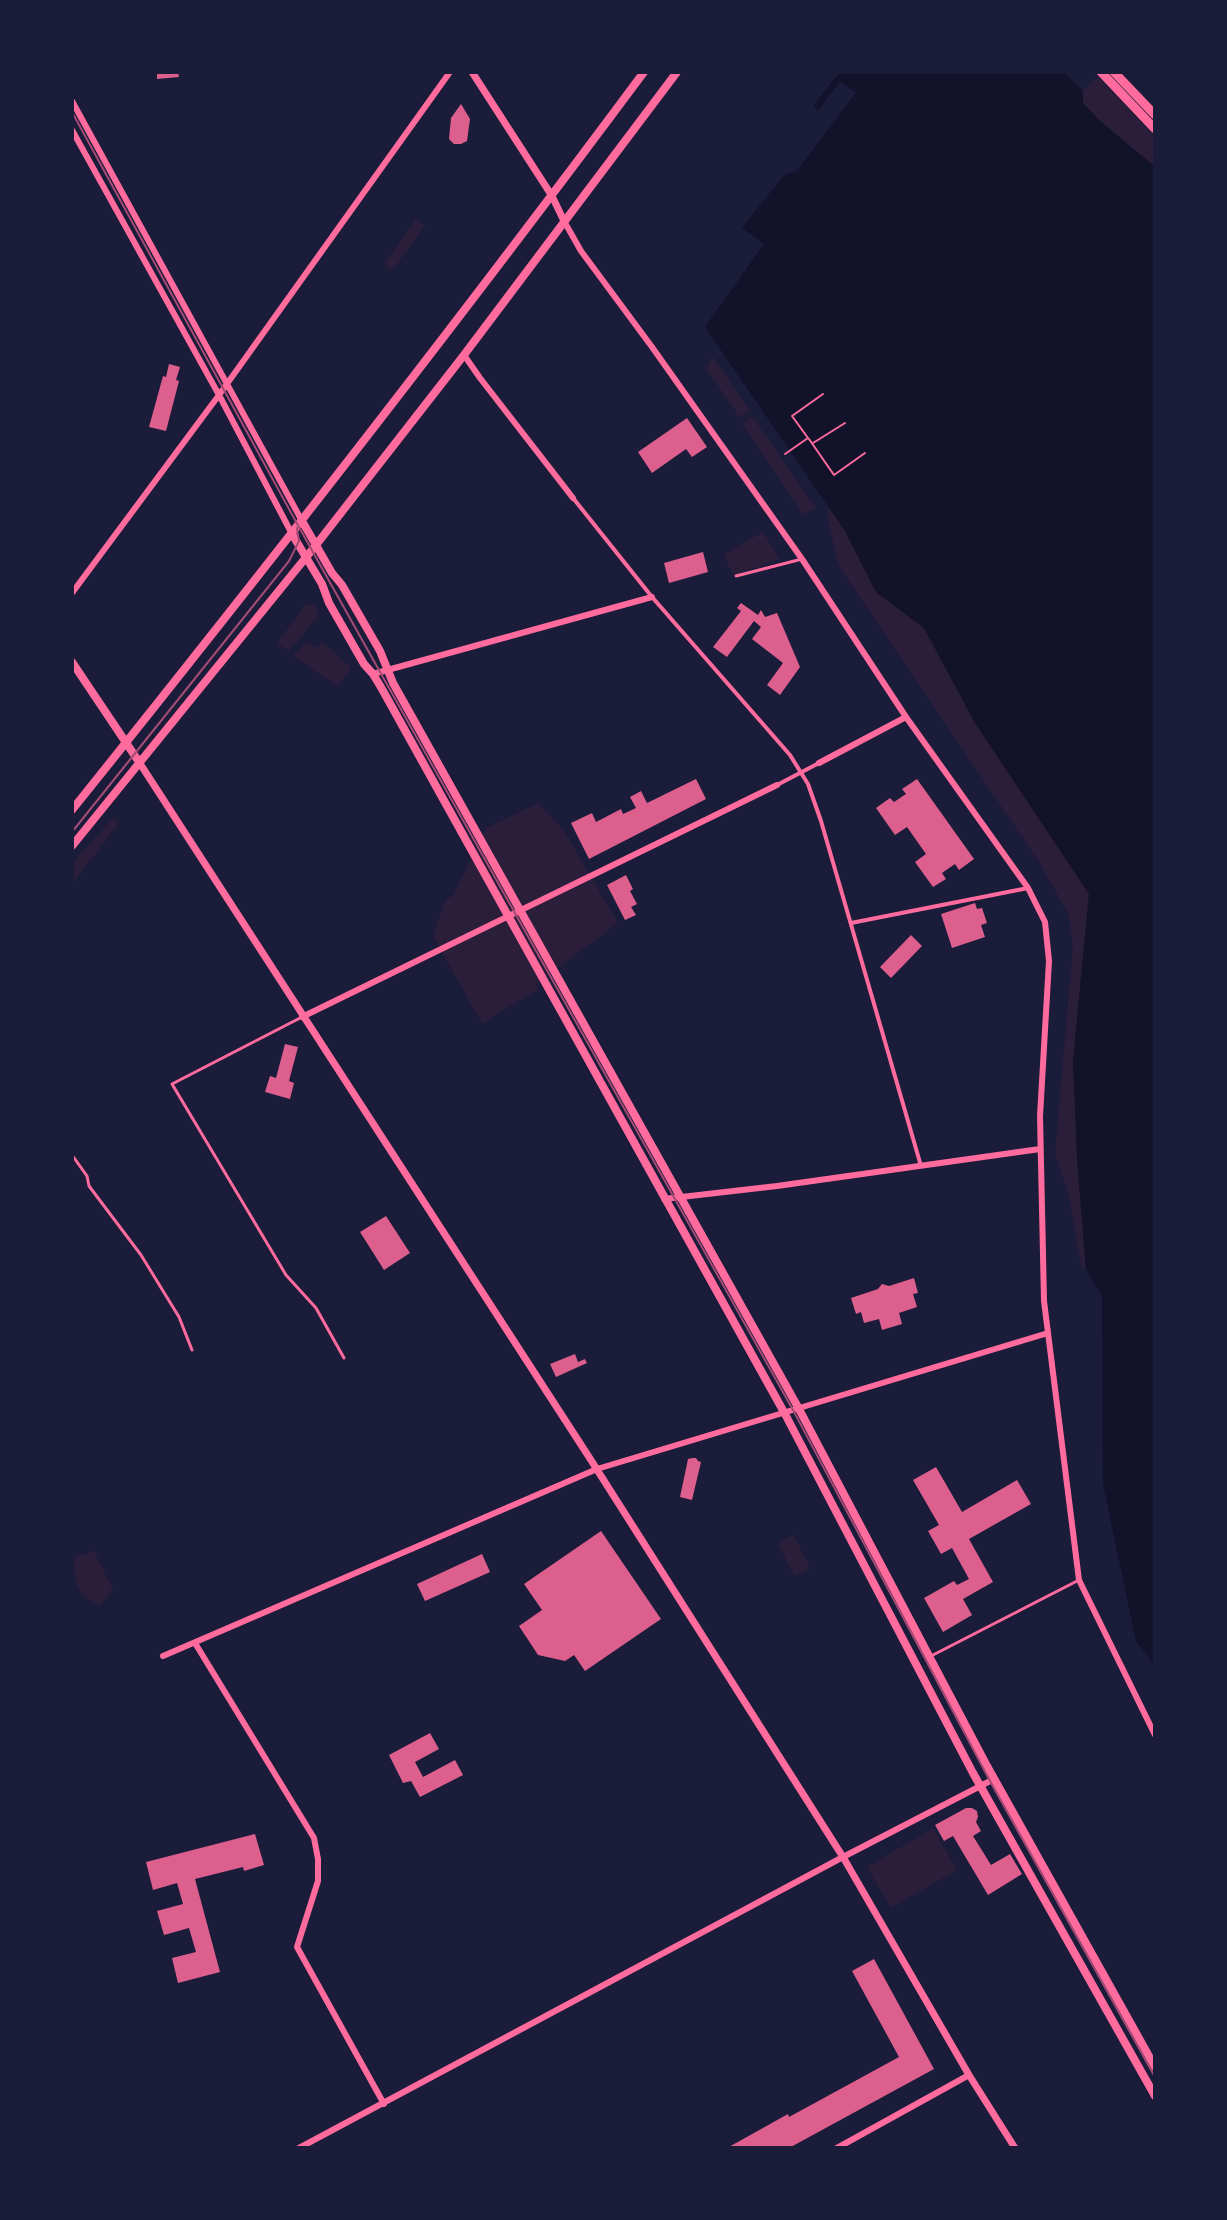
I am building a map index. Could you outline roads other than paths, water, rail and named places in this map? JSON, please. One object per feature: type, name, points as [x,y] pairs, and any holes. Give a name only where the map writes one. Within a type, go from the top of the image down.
[{"type":"main road","points":[[72,810],[292,534],[644,72]]},
{"type":"main road","points":[[72,846],[316,545],[677,72]]},
{"type":"main road","points":[[1101,72],[1155,129]]},
{"type":"main road","points":[[1114,72],[1155,115]]},
{"type":"main road","points":[[302,521],[380,651],[387,670],[799,1409],[994,1779],[1155,2067]]},
{"type":"main road","points":[[292,534],[785,1414],[981,1786],[1155,2096]]},
{"type":"main road","points":[[72,662],[139,762]]},
{"type":"street","points":[[72,593],[219,395],[450,72]]},
{"type":"street","points":[[472,72],[552,196],[581,251],[802,559],[906,717],[1028,888],[1045,922],[1049,943],[1040,1116],[1044,1301],[1079,1580],[1155,1735]]},
{"type":"street","points":[[72,101],[302,521]]},
{"type":"street","points":[[72,130],[292,534]]},
{"type":"street","points":[[464,355],[652,597],[802,772],[821,821],[921,1166]]},
{"type":"street","points":[[373,674],[652,597]]},
{"type":"street","points":[[302,1017],[777,785],[906,717]]},
{"type":"street","points":[[139,762],[597,1469],[843,1857],[969,2075],[1015,2148]]},
{"type":"street","points":[[851,923],[1028,888]]},
{"type":"street","points":[[664,1199],[1040,1149]]},
{"type":"street","points":[[163,1656],[597,1469],[1048,1333]]},
{"type":"street","points":[[195,1643],[314,1838],[318,1881],[297,1947],[384,2104]]},
{"type":"street","points":[[299,2148],[994,1779]]},
{"type":"street","points":[[837,2148],[969,2075]]},
{"type":"lane","points":[[736,576],[802,559]]},
{"type":"lane","points":[[302,1017],[172,1084],[286,1275],[316,1308],[344,1358]]},
{"type":"lane","points":[[72,1155],[87,1176],[89,1186],[149,1267],[179,1317],[192,1350]]},
{"type":"lane","points":[[929,1657],[1079,1580]]},
{"type":"tram line","points":[[72,112],[295,520],[793,1410],[990,1781],[1155,2077]]},
{"type":"tram line","points":[[72,832],[289,561],[299,541],[297,528]]}]
